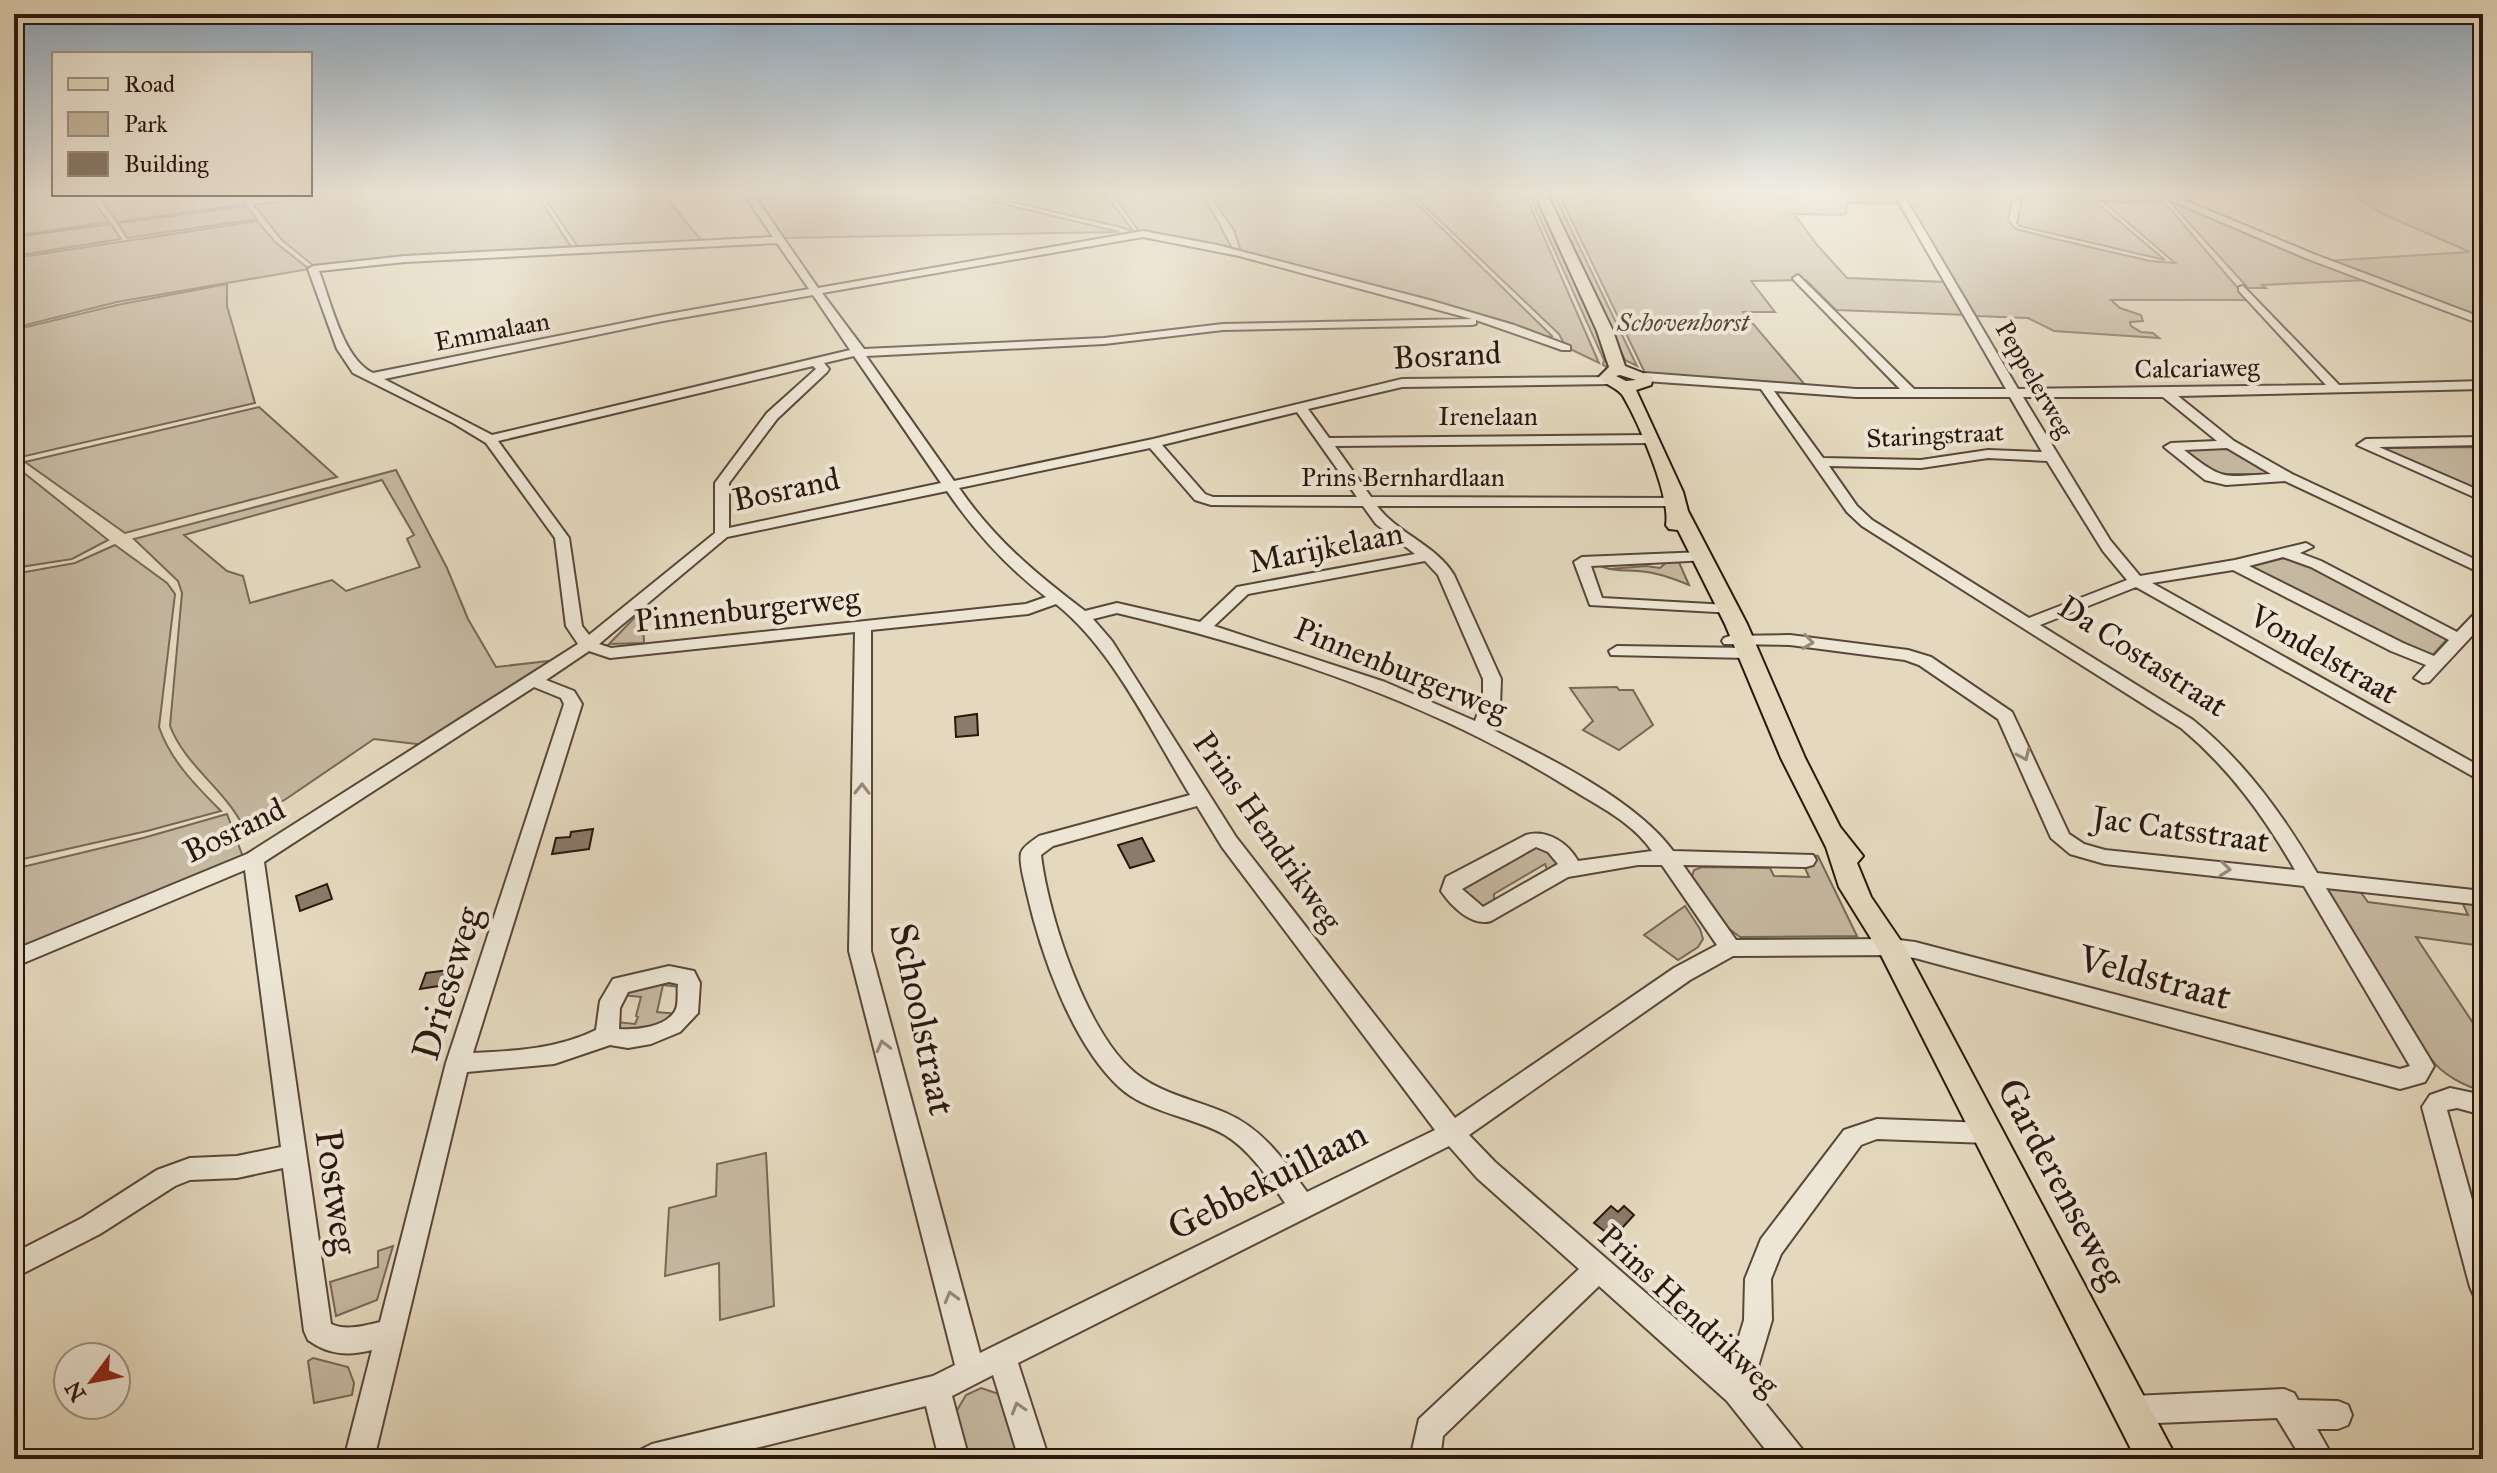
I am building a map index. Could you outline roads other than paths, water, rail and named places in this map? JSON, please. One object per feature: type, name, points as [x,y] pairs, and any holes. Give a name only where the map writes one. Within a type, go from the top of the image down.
[{"type":"main road","name":"Garderenseweg","points":[[1574,263],[1678,507],[1675,523],[1697,557],[1739,647],[1758,678],[1793,758],[1839,847],[1849,880],[1875,927],[1891,947],[2157,1459]]},
{"type":"street","points":[[371,263],[313,269],[343,349],[357,370],[369,378],[458,420],[490,439],[562,538],[574,626],[587,645]]},
{"type":"street","name":"Prins Hendrikweg","points":[[797,263],[971,516],[1020,569],[1082,617],[1104,641],[1229,842],[1452,1133],[1486,1170],[1737,1391],[1792,1459]]},
{"type":"street","name":"Emmalaan","points":[[369,378],[663,318],[982,263]]},
{"type":"street","name":"Emmalaan","points":[[1269,263],[1491,322]]},
{"type":"street","name":"Peppelerweg","points":[[1941,263],[2052,457],[2121,567],[2137,581]]},
{"type":"street","points":[[2327,263],[2483,322]]},
{"type":"street","points":[[1798,278],[1911,393]]},
{"type":"street","points":[[2243,289],[2336,389]]},
{"type":"street","points":[[490,439],[860,352],[1104,341],[1223,327],[1491,322],[1566,348]]},
{"type":"street","points":[[722,534],[722,483],[772,416],[823,369],[815,361]]},
{"type":"street","name":"Calcariaweg","points":[[1626,380],[1911,393],[2166,393],[2480,386]]},
{"type":"street","name":"Bosrand","points":[[14,959],[254,859],[587,645],[722,534],[1153,443],[1402,383],[1626,380]]},
{"type":"street","name":"Da Costastraat","points":[[1766,388],[1852,509],[1867,523],[2216,745],[2261,797],[2422,1066],[2413,1078],[2400,1079]]},
{"type":"street","points":[[2166,393],[2229,444],[2287,477],[2483,569]]},
{"type":"street","points":[[1301,408],[1389,530],[1440,565],[1446,575],[1492,679],[1494,696],[1490,712],[1479,729]]},
{"type":"street","name":"Irenelaan","points":[[1326,442],[1650,439]]},
{"type":"street","points":[[2483,441],[2364,445],[2483,497]]},
{"type":"street","name":"Prins Bernhardlaan","points":[[1153,443],[1200,497],[1211,501],[1678,507]]},
{"type":"street","points":[[2229,444],[2171,447],[2210,477],[2226,481],[2287,477]]},
{"type":"street","name":"Staringstraat","points":[[1821,462],[1921,464],[1988,454],[2052,457]]},
{"type":"street","points":[[2027,624],[2137,581],[2235,565],[2306,547]]},
{"type":"street","points":[[2288,554],[2316,564],[2459,639]]},
{"type":"street","name":"Marijkelaan","points":[[1203,628],[1243,590],[1427,556]]},
{"type":"street","points":[[1697,557],[1582,562],[1596,602],[1722,610]]},
{"type":"street","points":[[2235,565],[2397,647],[2437,663]]},
{"type":"street","name":"Vondelstraat","points":[[2137,581],[2483,776]]},
{"type":"street","name":"Pinnenburgerweg","points":[[587,645],[610,653],[1028,609],[1056,599]]},
{"type":"street","name":"Pinnenburgerweg","points":[[1082,617],[1117,608],[1203,628],[1379,686],[1479,729],[1583,786],[1635,820],[1668,857],[1730,948]]},
{"type":"street","points":[[2423,678],[2483,614]]},
{"type":"street","name":"Schoolstraat","points":[[863,627],[860,951],[885,1057],[971,1372]]},
{"type":"street","name":"Jac Catsstraat","points":[[1617,651],[1739,647],[1790,640],[1908,655],[1925,661],[2006,716],[2061,838],[2077,849],[2105,857],[2483,898]]},
{"type":"street","name":"Drieseweg","points":[[389,1333],[458,1063],[573,704],[568,695],[534,681]]},
{"type":"street","points":[[1200,799],[1046,841],[1031,853],[1032,879],[1068,985],[1105,1055],[1128,1082],[1161,1100],[1208,1116],[1248,1137],[1303,1207]]},
{"type":"street","points":[[1563,871],[1569,865],[1566,857],[1545,842],[1533,840],[1453,882],[1451,891],[1474,912],[1489,915],[1563,871],[1638,858],[1806,860]]},
{"type":"street","name":"Postweg","points":[[254,859],[318,1331],[328,1339],[342,1342],[389,1333]]},
{"type":"street","name":"Gebbekuillaan","points":[[669,1457],[936,1389],[1002,1358],[1452,1133],[1682,974],[1730,948],[1891,947]]},
{"type":"street","name":"Veldstraat","points":[[1891,947],[1929,954],[2400,1079]]},
{"type":"street","points":[[458,1063],[534,1059],[589,1045],[608,1035]]},
{"type":"street","points":[[2483,1105],[2456,1098],[2442,1099],[2435,1104],[2435,1116],[2483,1287]]},
{"type":"street","points":[[1737,1391],[1758,1320],[1758,1279],[1770,1247],[1853,1137],[1877,1129],[1988,1133]]},
{"type":"street","points":[[14,1266],[91,1226],[166,1178],[190,1169],[237,1167],[294,1155]]},
{"type":"street","points":[[1425,1459],[1429,1429],[1599,1268]]},
{"type":"street","points":[[359,1459],[389,1333]]},
{"type":"street","points":[[1002,1358],[1034,1459]]},
{"type":"street","points":[[936,1389],[954,1459]]},
{"type":"street","points":[[2133,1410],[2284,1403],[2319,1459]]},
{"type":"street","points":[[2291,1414],[2338,1415]]},
{"type":"park label","name":"Schovenhorst","points":[[1683,322]]}]
